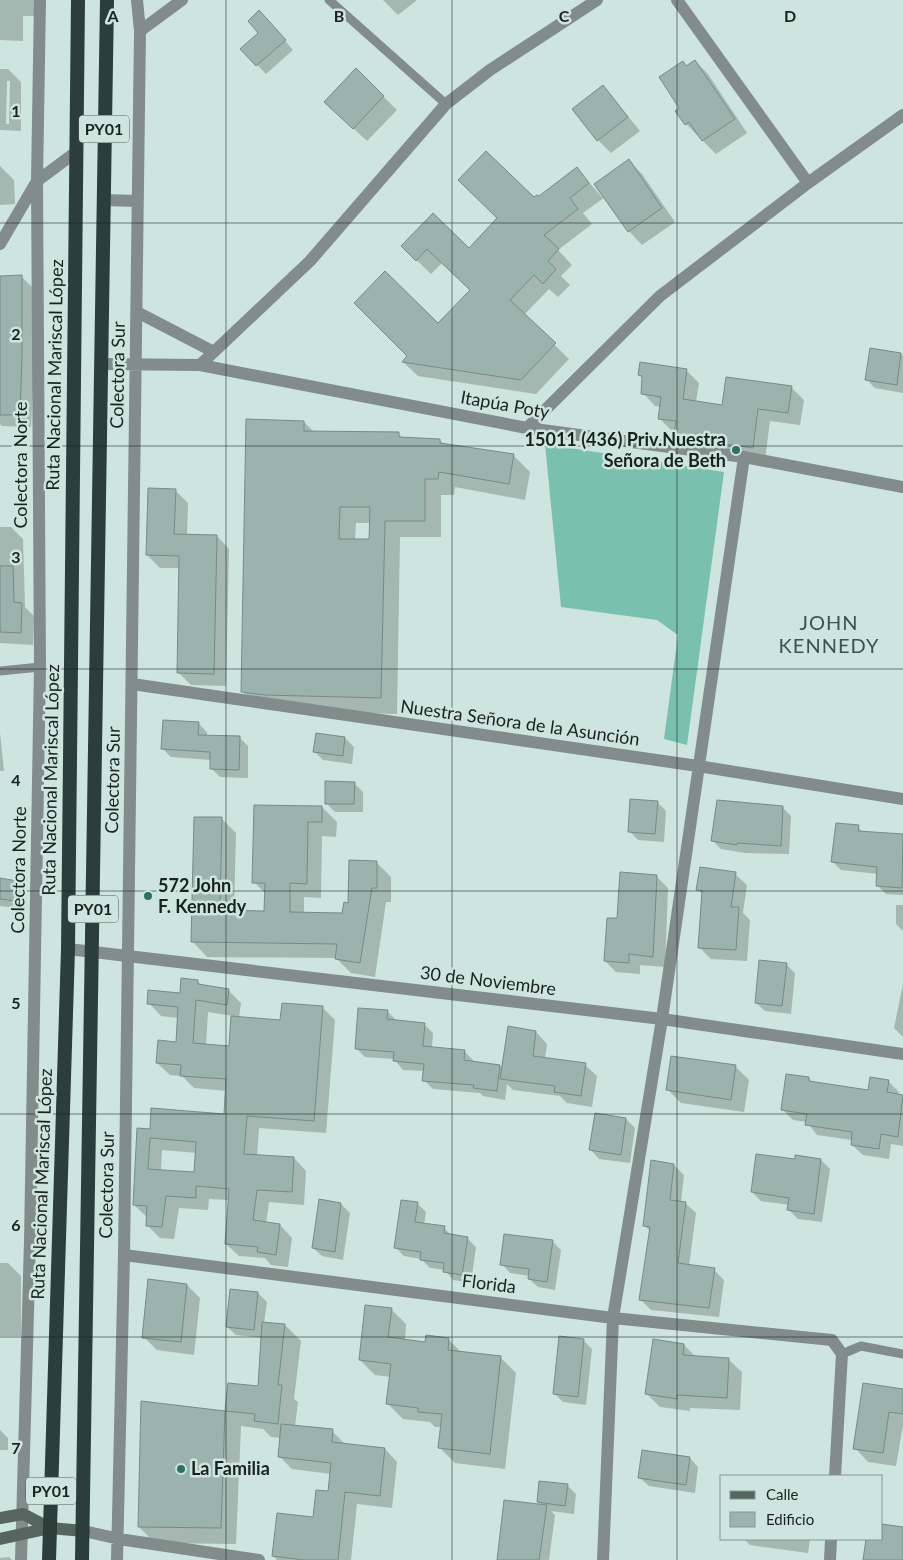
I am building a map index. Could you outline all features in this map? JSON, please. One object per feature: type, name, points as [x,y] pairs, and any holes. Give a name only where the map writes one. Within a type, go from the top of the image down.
[{"type":"highway","name":"Ruta Nacional Mariscal López","points":[[49,1560],[68,949],[78,0]]},
{"type":"highway","name":"PY01","points":[[82,1560],[84,1531],[107,0]]},
{"type":"main road","points":[[0,1518],[23,1514],[50,1528]]},
{"type":"main road","points":[[0,1539],[50,1528],[84,1531]]},
{"type":"street","name":"Colectora Norte","points":[[21,1560],[30,1231],[40,667],[38,181],[40,0]]},
{"type":"street","name":"Colectora Sur","points":[[117,1560],[124,1255],[137,312],[140,31],[137,0]]},
{"type":"street","points":[[140,31],[182,0]]},
{"type":"street","points":[[200,365],[310,261],[446,104],[490,70],[597,0]]},
{"type":"street","points":[[677,0],[808,183]]},
{"type":"street","points":[[527,428],[660,296],[808,183],[903,115]]},
{"type":"street","points":[[0,244],[38,181],[76,152]]},
{"type":"street","points":[[103,200],[137,201]]},
{"type":"street","points":[[137,312],[214,352]]},
{"type":"street","name":"Itapúa Poty","points":[[101,364],[136,362],[200,365],[527,428],[744,457],[903,487]]},
{"type":"street","points":[[603,1560],[614,1318],[662,1019],[744,457]]},
{"type":"street","name":"Nuestra Señora de la Asunción","points":[[132,684],[698,766],[903,799]]},
{"type":"street","name":"30 de Noviembre","points":[[68,949],[662,1019],[903,1054]]},
{"type":"street","name":"Florida","points":[[124,1255],[614,1318],[832,1340],[842,1354]]},
{"type":"street","points":[[835,1475],[842,1354]]},
{"type":"street","points":[[84,1531],[118,1539],[259,1560]]},
{"type":"street","points":[[830,1560],[831,1540]]},
{"type":"lane","points":[[330,0],[446,104]]},
{"type":"lane","points":[[0,671],[40,667]]},
{"type":"lane","points":[[842,1354],[861,1346],[903,1354]]},
{"type":"green space","points":[[545,444],[724,472],[687,745],[664,739],[678,635],[657,620],[561,607]]},
{"type":"building","points":[[259,10],[286,40],[256,66],[240,49],[258,33],[248,21]]},
{"type":"building","points":[[695,60],[735,119],[702,141],[689,122],[685,125],[675,111],[679,108],[659,77],[683,61],[686,66]]},
{"type":"building","points":[[356,68],[384,96],[353,129],[324,102]]},
{"type":"building","points":[[603,85],[628,117],[597,141],[572,109]]},
{"type":"building","points":[[486,151],[534,197],[539,196],[577,167],[589,183],[570,198],[578,209],[544,235],[559,249],[548,261],[556,269],[543,284],[534,275],[510,300],[556,343],[521,380],[402,362],[407,356],[354,303],[385,271],[438,323],[470,290],[427,249],[416,261],[401,246],[433,213],[469,248],[497,218],[458,180]]},
{"type":"building","points":[[629,159],[662,208],[628,232],[594,184]]},
{"type":"building","points":[[22,275],[20,415],[0,415],[0,276]]},
{"type":"building","points":[[870,348],[901,353],[897,385],[865,380]]},
{"type":"building","points":[[640,362],[687,369],[683,399],[722,405],[726,377],[792,386],[788,413],[758,409],[753,448],[673,436],[676,421],[658,419],[661,397],[641,394],[642,376],[638,375]]},
{"type":"building","points":[[246,419],[304,421],[304,431],[399,432],[399,437],[440,439],[440,443],[514,454],[509,484],[439,472],[438,479],[425,479],[425,521],[385,521],[381,698],[265,695],[241,692]],"holes":[[[340,507],[370,507],[369,539],[339,539]]]},
{"type":"building","points":[[148,488],[176,489],[174,534],[217,535],[214,674],[177,673],[179,556],[146,555]]},
{"type":"building","points":[[0,566],[13,566],[14,602],[22,603],[21,633],[0,632]]},
{"type":"building","points":[[163,720],[199,722],[198,735],[240,736],[239,770],[210,769],[210,752],[161,749]]},
{"type":"building","points":[[316,733],[345,737],[343,756],[313,752]]},
{"type":"building","points":[[325,781],[355,782],[354,804],[325,804]]},
{"type":"building","points":[[630,799],[658,801],[655,834],[628,832]]},
{"type":"building","points":[[717,800],[783,806],[781,846],[737,843],[737,845],[711,841]]},
{"type":"building","points":[[254,805],[322,806],[322,822],[308,822],[307,884],[290,883],[290,912],[342,913],[344,902],[348,903],[349,860],[377,861],[377,888],[372,888],[360,963],[335,959],[337,944],[191,942],[194,817],[222,817],[220,910],[264,911],[265,883],[252,883]]},
{"type":"building","points":[[836,823],[859,825],[858,831],[903,834],[902,888],[876,886],[877,867],[831,862]]},
{"type":"building","points":[[700,867],[736,872],[731,907],[739,907],[736,950],[698,948],[702,891],[696,890]]},
{"type":"building","points":[[620,872],[657,875],[653,957],[629,954],[629,963],[604,961],[607,918],[617,918]]},
{"type":"building","points":[[0,878],[17,881],[15,901],[0,899]]},
{"type":"building","points":[[759,960],[787,963],[782,1006],[755,1003]]},
{"type":"building","points":[[181,978],[198,980],[198,984],[229,989],[227,1005],[196,1000],[193,1043],[229,1046],[231,1016],[280,1020],[282,1003],[323,1006],[314,1121],[247,1116],[244,1154],[294,1157],[292,1192],[257,1190],[253,1220],[280,1224],[276,1255],[257,1252],[258,1247],[225,1244],[229,1189],[196,1186],[196,1198],[166,1196],[162,1227],[146,1226],[147,1206],[133,1205],[137,1128],[150,1129],[151,1108],[224,1114],[226,1079],[180,1076],[181,1065],[156,1063],[158,1040],[176,1042],[178,1007],[147,1004],[148,990],[180,993]],"holes":[[[150,1138],[196,1142],[194,1172],[148,1169]]]},
{"type":"building","points":[[358,1008],[388,1010],[387,1019],[425,1023],[423,1046],[465,1050],[464,1060],[500,1065],[497,1091],[473,1088],[474,1085],[422,1081],[424,1064],[393,1061],[394,1052],[355,1049]]},
{"type":"building","points":[[508,1026],[536,1031],[533,1056],[586,1063],[581,1096],[554,1092],[555,1086],[500,1079]]},
{"type":"building","points":[[671,1056],[736,1065],[731,1100],[666,1090]]},
{"type":"building","points":[[786,1074],[809,1077],[809,1081],[868,1090],[870,1077],[889,1080],[887,1092],[903,1095],[898,1137],[881,1134],[879,1149],[851,1145],[852,1132],[805,1125],[807,1114],[781,1110]]},
{"type":"building","points":[[595,1113],[626,1118],[621,1155],[589,1150]]},
{"type":"building","points":[[756,1154],[795,1159],[795,1155],[821,1159],[814,1214],[787,1210],[789,1198],[751,1192]]},
{"type":"building","points":[[651,1160],[674,1164],[670,1200],[686,1202],[678,1263],[715,1268],[709,1308],[639,1300],[650,1227],[643,1226]]},
{"type":"building","points":[[319,1199],[341,1203],[335,1252],[312,1248]]},
{"type":"building","points":[[401,1200],[418,1202],[415,1222],[445,1226],[444,1233],[468,1237],[462,1275],[443,1272],[444,1263],[420,1260],[421,1252],[394,1248]]},
{"type":"building","points":[[504,1234],[553,1240],[547,1282],[528,1279],[529,1269],[500,1265]]},
{"type":"building","points":[[148,1279],[187,1284],[181,1342],[142,1338]]},
{"type":"building","points":[[230,1289],[258,1292],[254,1330],[226,1327]]},
{"type":"building","points":[[365,1305],[392,1308],[388,1337],[425,1342],[426,1335],[449,1338],[448,1350],[501,1356],[490,1454],[438,1448],[442,1414],[418,1412],[418,1408],[386,1404],[391,1364],[359,1360]]},
{"type":"building","points":[[262,1322],[285,1324],[278,1385],[282,1385],[278,1424],[254,1421],[255,1414],[225,1411],[228,1383],[258,1386]]},
{"type":"building","points":[[559,1336],[584,1339],[578,1397],[553,1394]]},
{"type":"building","points":[[653,1339],[684,1344],[683,1355],[729,1358],[727,1398],[677,1395],[677,1399],[645,1394]]},
{"type":"building","points":[[863,1383],[903,1389],[903,1414],[889,1412],[883,1453],[853,1449]]},
{"type":"building","name":"La Familia","points":[[141,1401],[225,1411],[221,1528],[138,1527]]},
{"type":"building","points":[[281,1424],[333,1429],[332,1442],[385,1448],[380,1496],[345,1492],[338,1560],[304,1560],[272,1556],[277,1513],[313,1517],[316,1490],[328,1491],[331,1463],[278,1457]]},
{"type":"building","points":[[642,1450],[690,1457],[686,1485],[638,1478]]},
{"type":"building","points":[[539,1481],[568,1484],[565,1506],[537,1502]]},
{"type":"building","points":[[504,1500],[547,1505],[539,1560],[497,1560]]},
{"type":"building","points":[[883,1524],[903,1527],[903,1560],[863,1560],[866,1540],[883,1540]]},
{"type":"place","name":"15011 (436) Priv.Nuestra Señora de Beth","points":[[736,450]]},
{"type":"place","name":"572 John F. Kennedy","points":[[148,896]]},
{"type":"place","name":"La Familia","points":[[181,1469]]},
{"type":"district","name":"JOHN KENNEDY","points":[[829,634]]}]
